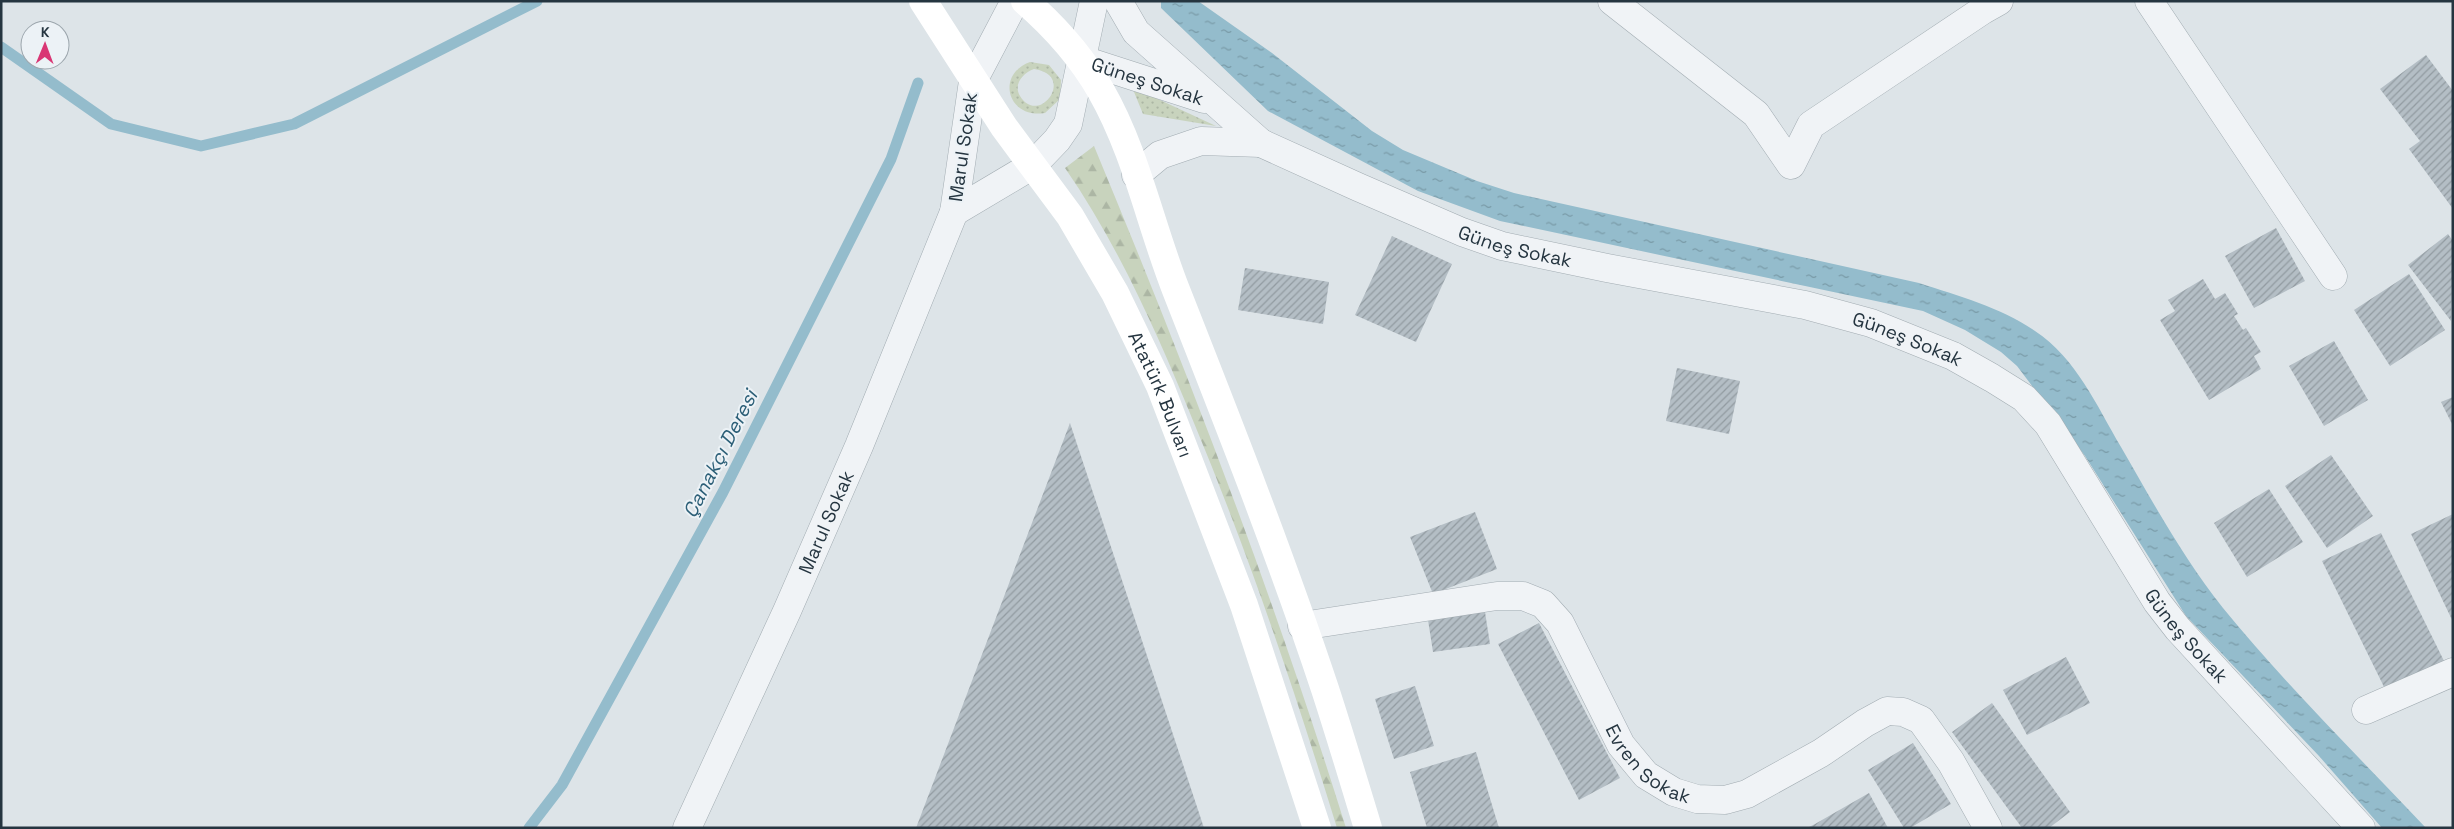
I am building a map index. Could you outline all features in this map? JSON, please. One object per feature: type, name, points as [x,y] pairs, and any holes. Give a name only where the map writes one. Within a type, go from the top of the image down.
[{"type":"main road","name":"Atatürk Bulvarı","points":[[923,1],[973,81],[1070,216],[1115,293],[1160,386],[1244,605],[1317,828]]},
{"type":"main road","points":[[1025,1],[1049,22],[1080,59],[1101,90],[1118,125],[1175,287],[1222,403],[1325,689],[1368,828]]},
{"type":"street","name":"Marul Sokak","points":[[687,828],[787,611],[847,473],[954,212],[973,81],[1015,1]]},
{"type":"street","name":"Marul Sokak","points":[[954,212],[1032,165],[1057,140],[1068,124],[1075,97],[1080,59],[1094,1]]},
{"type":"street","name":"Güneş Sokak","points":[[1118,1],[1136,32],[1261,143],[1445,225],[1502,246],[1607,268],[1805,305],[1842,315],[1918,340],[1953,356],[2024,398],[2048,424],[2157,602],[2178,629],[2361,828]]},
{"type":"street","points":[[1612,1],[1756,114],[1791,166],[1811,125],[1982,10],[1999,1]]},
{"type":"street","points":[[2149,1],[2333,276]]},
{"type":"street","name":"Güneş Sokak","points":[[1080,59],[1215,102]]},
{"type":"street","name":"Güneş Sokak","points":[[1136,175],[1160,155],[1201,141],[1261,143]]},
{"type":"street","name":"Evren Sokak","points":[[1302,626],[1497,596],[1524,596],[1543,604],[1560,623],[1621,745],[1646,775],[1674,792],[1697,799],[1725,800],[1747,794],[1821,754],[1880,715],[1887,712],[1903,712],[1922,720],[1951,762],[1988,828]]},
{"type":"street","points":[[2366,710],[2453,672]]},
{"type":"green space","points":[[1030,62],[1049,65],[1061,80],[1060,99],[1045,113],[1032,113],[1022,109],[1010,95],[1012,76],[1019,68]],"holes":[[[1034,69],[1047,73],[1053,80],[1050,96],[1044,103],[1036,106],[1028,104],[1018,92],[1018,83],[1026,73]]]},
{"type":"green space","points":[[1132,87],[1216,126],[1143,114]]},
{"type":"green space","points":[[1094,146],[1196,399],[1228,484],[1289,655],[1346,828],[1337,828],[1288,674],[1234,523],[1152,324],[1103,228],[1065,168]]},
{"type":"water","points":[[1161,1],[1198,1],[1272,53],[1372,131],[1403,150],[1477,181],[1514,193],[1919,283],[2008,315],[2035,331],[2049,342],[2074,369],[2094,399],[2169,529],[2195,570],[2223,608],[2297,692],[2426,828],[2382,828],[2319,756],[2186,616],[2085,456],[2017,366],[2001,352],[1965,330],[1923,311],[1500,221],[1418,191],[1268,111],[1161,8]]},
{"type":"building","points":[[2426,55],[2453,91],[2453,209],[2409,149],[2420,141],[2380,89]]},
{"type":"building","points":[[2276,228],[2305,281],[2254,308],[2225,256]]},
{"type":"building","points":[[2448,234],[2453,241],[2451,321],[2408,265]]},
{"type":"building","points":[[1392,236],[1452,264],[1416,342],[1355,315]]},
{"type":"building","points":[[1245,268],[1329,282],[1323,324],[1238,310]]},
{"type":"building","points":[[2409,274],[2445,330],[2390,366],[2354,310]]},
{"type":"building","points":[[2203,279],[2215,299],[2225,293],[2238,314],[2234,316],[2243,330],[2246,328],[2261,352],[2254,356],[2261,369],[2209,400],[2160,320],[2175,311],[2168,300]]},
{"type":"building","points":[[2334,341],[2368,400],[2324,426],[2289,366]]},
{"type":"building","points":[[1677,368],[1740,381],[1729,434],[1666,421]]},
{"type":"building","points":[[2453,397],[2453,426],[2441,402]]},
{"type":"building","points":[[1070,423],[1204,828],[916,828]]},
{"type":"building","points":[[2331,455],[2373,516],[2327,548],[2285,486]]},
{"type":"building","points":[[2269,489],[2303,542],[2247,577],[2214,523]]},
{"type":"building","points":[[1475,512],[1497,569],[1433,594],[1410,537]]},
{"type":"building","points":[[2453,514],[2453,622],[2411,534]]},
{"type":"building","points":[[2381,533],[2445,663],[2386,691],[2322,561]]},
{"type":"building","points":[[1485,612],[1490,644],[1433,652],[1428,620]]},
{"type":"building","points":[[1539,623],[1620,778],[1579,800],[1498,644]]},
{"type":"building","points":[[2066,657],[2090,703],[2027,735],[2003,690]]},
{"type":"building","points":[[1415,686],[1434,746],[1394,759],[1375,699]]},
{"type":"building","points":[[1992,703],[2070,812],[2049,828],[2022,828],[1952,732]]},
{"type":"building","points":[[1913,743],[1951,804],[1910,828],[1904,828],[1868,770]]},
{"type":"building","points":[[1476,752],[1499,828],[1427,828],[1410,772]]},
{"type":"building","points":[[1869,793],[1888,828],[1807,828],[1815,824]]},
{"type":"waterway","points":[[1,47],[111,124],[201,146],[294,124],[537,1]]},
{"type":"waterway","name":"Çanakçı Deresi","points":[[529,828],[562,785],[723,492],[891,159],[918,83]]}]
